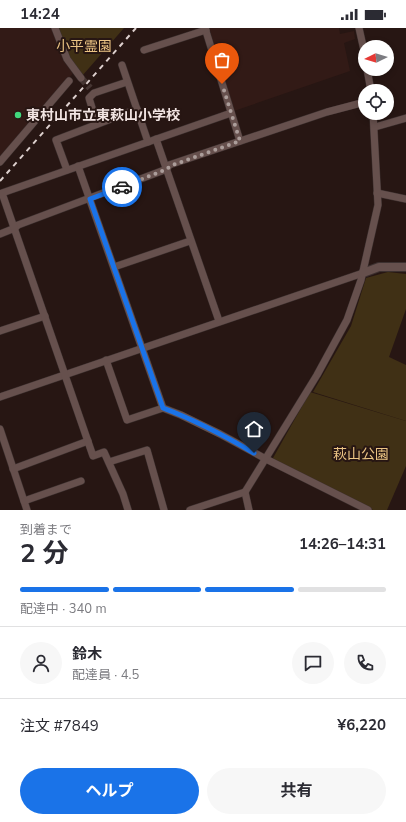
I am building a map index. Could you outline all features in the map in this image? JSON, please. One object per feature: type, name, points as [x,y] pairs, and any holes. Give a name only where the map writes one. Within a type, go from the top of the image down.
[{"type":"street","points":[[55,28],[67,59],[81,78]]},
{"type":"street","points":[[360,28],[362,40]]},
{"type":"street","points":[[144,50],[205,29],[240,141]]},
{"type":"street","points":[[122,65],[148,142]]},
{"type":"street","points":[[0,162],[69,81]]},
{"type":"street","points":[[97,124],[89,98],[92,91],[127,82]]},
{"type":"street","points":[[0,234],[15,228],[18,225],[167,169],[170,166],[326,112],[358,104]]},
{"type":"street","points":[[67,170],[56,140],[137,109]]},
{"type":"street","points":[[128,510],[104,452],[94,456],[88,441],[2,193],[231,113]]},
{"type":"street","points":[[375,127],[406,118]]},
{"type":"street","points":[[190,510],[245,492],[317,375],[347,320],[363,273],[376,215],[378,193],[375,163],[374,120]]},
{"type":"street","points":[[156,139],[190,241],[219,321]]},
{"type":"street","points":[[78,166],[163,408]]},
{"type":"street","points":[[378,193],[406,199]]},
{"type":"street","points":[[114,267],[190,241]]},
{"type":"street","points":[[0,397],[363,273],[379,266],[406,267]]},
{"type":"street","points":[[0,331],[45,316]]},
{"type":"street","points":[[106,360],[127,420],[163,408],[220,434],[266,459],[368,510]]},
{"type":"street","points":[[0,429],[28,510]]},
{"type":"street","points":[[13,469],[88,441]]},
{"type":"street","points":[[109,462],[146,450],[164,510]]},
{"type":"street","points":[[24,501],[81,481]]},
{"type":"street","points":[[245,492],[249,510]]},
{"type":"shaded area","name":"東村山市立東萩山小学校","points":[[0,28],[52,28],[74,72],[0,158]]},
{"type":"shaded area","points":[[209,28],[339,28],[340,34],[354,31],[355,39],[344,43],[350,71],[234,111]]},
{"type":"green space","name":"小平霊園","points":[[57,28],[124,28],[82,76],[69,58]]},
{"type":"green space","points":[[388,272],[406,274],[406,309],[389,357],[406,365],[406,421],[313,392],[351,326],[366,278]]},
{"type":"green space","name":"萩山公園","points":[[310,392],[406,421],[406,466],[387,510],[373,510],[275,461],[273,458]]},
{"type":"tunnel","points":[[81,78],[90,88]]},
{"type":"railway","points":[[0,181],[136,28]]},
{"type":"way so far","points":[[122,187],[167,169],[170,166],[240,141],[222,84]]},
{"type":"place","name":"東村山市立東萩山小学校","points":[[18,115]]},
{"type":"route","points":[[122,187],[90,199],[163,408],[220,434],[254,453]]}]
